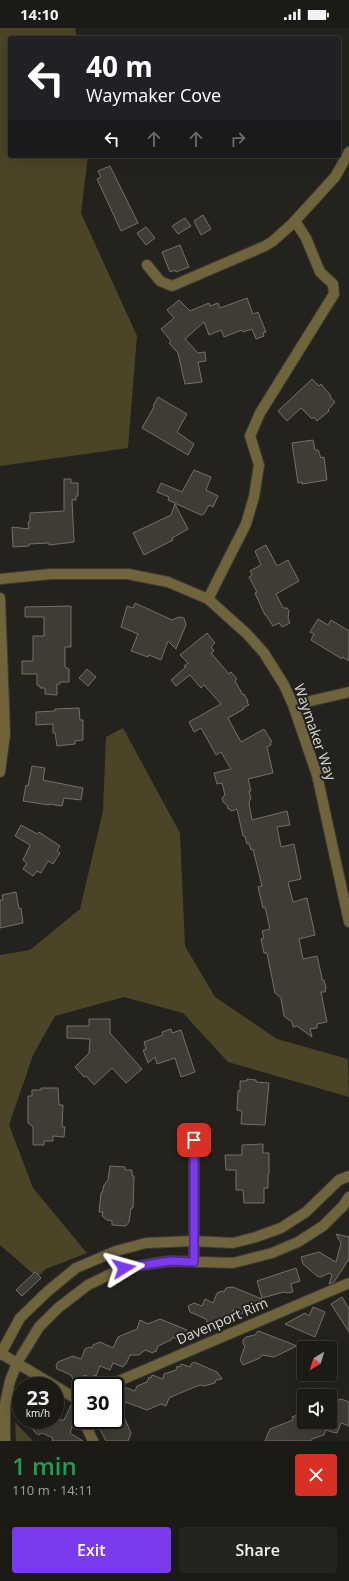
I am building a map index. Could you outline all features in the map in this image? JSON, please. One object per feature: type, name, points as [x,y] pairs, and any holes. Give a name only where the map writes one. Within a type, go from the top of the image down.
[{"type":"street","points":[[147,265],[160,281],[172,286],[265,246],[295,221],[335,177],[349,152]]},
{"type":"street","points":[[208,599],[246,524],[254,497],[259,465],[250,436],[260,413],[334,294],[333,284],[320,272],[306,238],[295,221]]},
{"type":"street","name":"Waymaker Way","points":[[0,579],[51,574],[128,574],[168,582],[208,599],[247,634],[264,653],[284,685],[293,705],[317,775],[349,922]]},
{"type":"street","points":[[0,598],[5,734],[0,772]]},
{"type":"street","points":[[293,705],[349,692]]},
{"type":"street","points":[[194,1140],[194,1262]]},
{"type":"street","points":[[72,1395],[0,1354],[20,1318],[48,1291],[76,1268],[116,1251],[146,1243],[193,1241],[233,1243],[256,1237],[280,1228],[306,1212],[339,1180],[349,1176]]},
{"type":"street","points":[[6,1441],[6,1404],[10,1381],[17,1363],[39,1327],[58,1308],[88,1285],[124,1268],[170,1261],[233,1263],[272,1253],[298,1242],[323,1226],[343,1206],[349,1197]]},
{"type":"street","name":"Davenport Rim","points":[[124,1379],[349,1283]]},
{"type":"street","points":[[87,1429],[93,1441]]},
{"type":"shaded area","points":[[0,28],[76,28],[76,36],[8,36],[8,158],[88,158],[81,213],[137,336],[128,448],[0,466]]},
{"type":"shaded area","points":[[123,728],[180,833],[185,946],[215,997],[277,1039],[348,1059],[349,1097],[228,1062],[183,1013],[124,997],[55,1016],[33,1055],[9,1125],[33,1188],[87,1253],[46,1269],[37,1277],[0,1245],[0,955],[30,950],[80,909],[103,811],[106,737]]},
{"type":"shaded area","points":[[15,1429],[22,1429],[33,1441],[16,1441]]},
{"type":"building","points":[[110,166],[138,223],[121,231],[97,179],[101,177],[98,171]]},
{"type":"building","points":[[203,215],[211,229],[201,235],[194,221]]},
{"type":"building","points":[[185,218],[191,226],[178,234],[172,226]]},
{"type":"building","points":[[146,227],[155,238],[146,245],[137,233]]},
{"type":"building","points":[[180,245],[189,267],[176,272],[175,270],[170,272],[162,252]]},
{"type":"building","points":[[247,298],[253,314],[258,312],[266,332],[263,333],[264,336],[256,339],[252,329],[243,332],[242,330],[224,337],[221,330],[209,335],[204,322],[185,339],[198,353],[205,352],[206,361],[198,362],[202,382],[185,384],[178,353],[169,343],[171,341],[161,329],[174,318],[167,310],[179,300],[190,311],[209,303],[210,306],[218,303],[220,308]]},
{"type":"building","points":[[312,379],[319,386],[321,384],[335,402],[328,410],[329,411],[317,421],[314,417],[312,419],[301,408],[287,421],[278,411]]},
{"type":"building","points":[[158,397],[187,414],[177,432],[194,444],[188,455],[142,428]]},
{"type":"building","points":[[313,440],[315,450],[318,450],[321,458],[324,457],[327,480],[302,484],[302,482],[298,483],[292,443]]},
{"type":"building","points":[[194,470],[211,477],[206,490],[218,496],[213,507],[209,505],[204,514],[201,515],[168,500],[169,497],[157,492],[161,483],[182,492]]},
{"type":"building","points":[[64,479],[71,479],[71,483],[78,483],[78,496],[76,496],[76,500],[72,500],[74,542],[49,545],[49,543],[29,544],[29,546],[13,547],[12,527],[29,529],[28,522],[30,521],[30,513],[64,511]]},
{"type":"building","points":[[175,504],[188,529],[172,538],[173,540],[144,555],[133,533],[171,515]]},
{"type":"building","points":[[266,545],[277,566],[288,560],[299,581],[276,594],[283,608],[287,608],[289,611],[288,618],[290,623],[282,627],[279,623],[273,626],[265,615],[255,593],[257,592],[249,577],[252,575],[250,571],[261,565],[255,551]]},
{"type":"building","points":[[135,603],[172,620],[179,617],[184,618],[186,625],[176,649],[168,641],[161,660],[149,655],[148,657],[131,651],[138,634],[121,627],[127,606],[133,608]]},
{"type":"building","points":[[71,606],[71,647],[65,647],[65,667],[69,669],[69,682],[60,682],[60,684],[57,684],[57,695],[45,694],[45,688],[40,688],[40,686],[37,685],[37,674],[22,674],[22,661],[33,661],[33,636],[44,636],[44,617],[25,617],[25,607]]},
{"type":"building","points":[[318,619],[328,625],[331,620],[349,631],[349,661],[343,657],[342,659],[311,640],[314,634],[310,632]]},
{"type":"building","points":[[207,633],[215,643],[211,647],[214,651],[211,653],[229,674],[231,672],[237,679],[235,681],[248,701],[247,702],[249,705],[228,718],[241,742],[264,729],[272,742],[270,743],[271,745],[267,747],[273,773],[248,779],[251,791],[249,791],[251,799],[249,803],[252,820],[287,811],[290,825],[277,827],[281,847],[294,844],[301,879],[288,882],[293,902],[307,898],[315,935],[299,939],[303,959],[317,956],[322,980],[324,980],[326,988],[325,992],[321,992],[327,1022],[317,1024],[317,1028],[310,1029],[312,1037],[297,1026],[293,1027],[292,1022],[284,1016],[281,998],[275,993],[267,953],[264,953],[261,939],[264,938],[262,931],[270,929],[265,907],[263,908],[258,887],[262,886],[253,849],[251,850],[249,843],[247,844],[245,836],[243,836],[237,809],[231,811],[223,802],[222,798],[225,795],[222,783],[217,784],[214,773],[231,769],[221,752],[216,755],[201,728],[194,732],[189,722],[221,704],[204,685],[201,688],[190,675],[176,686],[171,680],[186,667],[184,666],[188,663],[180,655]]},
{"type":"building","points":[[87,669],[96,677],[88,686],[79,678]]},
{"type":"building","points":[[79,708],[80,720],[83,720],[83,740],[75,741],[75,744],[57,746],[55,733],[53,733],[53,724],[36,725],[36,712],[55,711],[55,709]]},
{"type":"building","points":[[32,766],[45,768],[43,780],[83,788],[81,800],[64,798],[62,806],[23,801]]},
{"type":"building","points":[[21,825],[37,834],[39,832],[60,846],[57,851],[60,853],[53,864],[48,861],[41,873],[37,871],[33,876],[23,869],[27,863],[23,860],[30,845],[15,836]]},
{"type":"building","points":[[16,892],[19,909],[21,908],[23,923],[0,928],[0,900],[3,900],[2,895]]},
{"type":"building","points":[[89,1019],[110,1019],[110,1033],[142,1069],[126,1083],[112,1068],[94,1085],[75,1067],[89,1053],[90,1039],[67,1038],[67,1026],[89,1026]]},
{"type":"building","points":[[171,1029],[172,1033],[181,1030],[195,1072],[181,1077],[175,1058],[157,1064],[155,1057],[148,1063],[143,1050],[146,1049],[144,1042],[163,1035],[162,1032]]},
{"type":"building","points":[[247,1079],[256,1080],[256,1082],[269,1083],[265,1125],[241,1124],[242,1111],[237,1110],[238,1091],[240,1091],[240,1081],[247,1081]]},
{"type":"building","points":[[41,1088],[58,1088],[59,1105],[63,1105],[62,1127],[65,1127],[64,1137],[53,1136],[53,1141],[44,1141],[44,1145],[33,1145],[33,1127],[28,1123],[28,1096],[32,1096],[32,1090],[41,1090]]},
{"type":"building","points":[[263,1144],[263,1153],[269,1153],[268,1188],[264,1188],[264,1203],[244,1203],[243,1190],[236,1190],[236,1170],[226,1170],[225,1155],[242,1155],[242,1145]]},
{"type":"building","points":[[110,1166],[125,1167],[125,1170],[132,1170],[132,1176],[134,1176],[133,1208],[131,1208],[129,1222],[126,1226],[112,1225],[112,1221],[107,1220],[102,1216],[103,1212],[99,1212],[101,1193],[108,1180]]},
{"type":"building","points":[[336,1234],[349,1237],[349,1259],[334,1282],[329,1284],[332,1275],[329,1273],[321,1277],[317,1276],[303,1264],[301,1257],[319,1252],[336,1262],[341,1243]]},
{"type":"building","points":[[296,1268],[300,1281],[291,1284],[293,1292],[284,1292],[262,1298],[257,1281]]},
{"type":"building","points":[[35,1272],[41,1278],[22,1296],[16,1290]]},
{"type":"building","points":[[233,1287],[262,1299],[258,1309],[256,1308],[255,1311],[245,1307],[242,1314],[233,1310],[227,1323],[219,1319],[214,1324],[210,1324],[206,1319],[190,1312],[188,1306],[194,1303],[202,1306],[205,1299],[213,1303],[217,1293],[222,1291],[224,1292],[226,1288]]},
{"type":"building","points":[[342,1297],[349,1309],[349,1332],[331,1304]]},
{"type":"building","points":[[313,1307],[325,1312],[315,1337],[285,1324],[305,1313],[309,1316]]},
{"type":"building","points":[[160,1319],[187,1330],[184,1340],[179,1340],[173,1337],[171,1340],[158,1346],[156,1352],[154,1351],[153,1353],[145,1350],[139,1355],[130,1355],[123,1367],[113,1363],[110,1370],[100,1366],[96,1376],[94,1375],[93,1377],[84,1375],[82,1377],[72,1377],[71,1375],[57,1369],[56,1365],[58,1362],[73,1356],[81,1359],[85,1349],[89,1347],[92,1348],[93,1345],[100,1342],[113,1348],[118,1337],[137,1329],[140,1320],[148,1324]]},
{"type":"building","points":[[258,1331],[297,1346],[274,1357],[262,1355],[260,1358],[243,1365],[240,1360],[245,1346],[243,1344],[243,1340],[246,1337],[255,1335]]},
{"type":"building","points":[[194,1362],[217,1372],[222,1379],[216,1380],[215,1383],[204,1386],[200,1385],[169,1398],[166,1406],[161,1404],[147,1410],[124,1402],[124,1387],[135,1391],[137,1386],[147,1382],[149,1377],[151,1378],[152,1375],[163,1379],[164,1374],[176,1370],[177,1366],[180,1367],[181,1364],[190,1367]]},
{"type":"building","points":[[341,1399],[349,1402],[349,1426],[341,1423],[337,1433],[326,1430],[324,1435],[312,1439],[311,1441],[265,1441],[270,1429],[293,1420],[292,1417],[297,1415],[297,1429],[337,1429],[337,1400]]},
{"type":"building","points":[[72,1406],[72,1427],[70,1433],[83,1441],[52,1441],[53,1438],[42,1433],[39,1435],[33,1429],[64,1429],[64,1420]]},
{"type":"building","points":[[124,1417],[131,1433],[128,1441],[106,1441],[100,1429],[124,1429]]},
{"type":"route","points":[[124,1268],[170,1261],[194,1262],[194,1140]]}]
